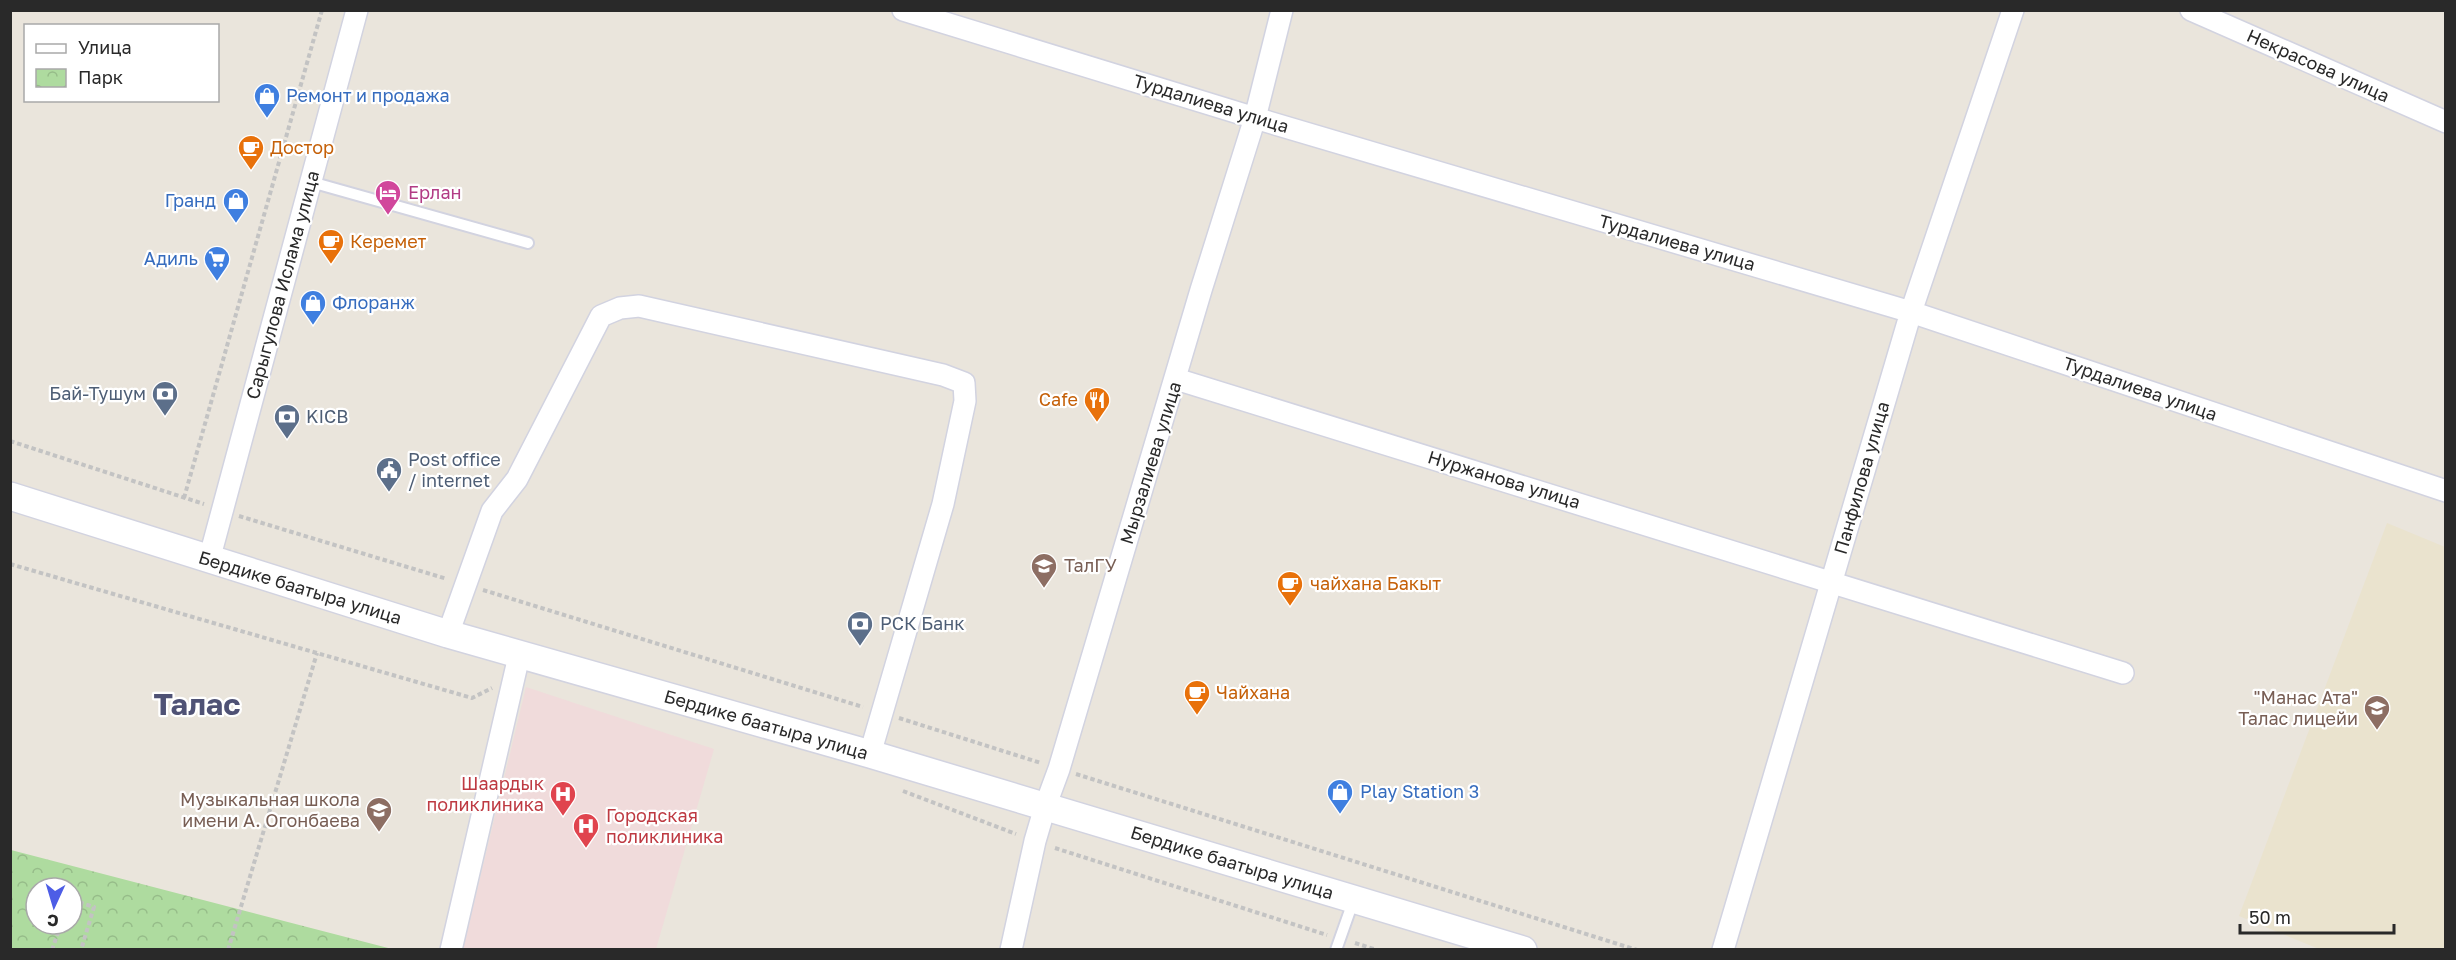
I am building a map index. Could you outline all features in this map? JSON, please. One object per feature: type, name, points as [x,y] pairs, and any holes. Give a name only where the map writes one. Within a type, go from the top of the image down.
[{"type":"street","name":"Сарыгулова Ислама улица","points":[[209,560],[357,10]]},
{"type":"street","name":"Турдалиева улица","points":[[903,10],[1255,118],[1911,312],[2445,491]]},
{"type":"street","name":"Мырзалиева улица","points":[[1011,950],[1045,807],[1059,769],[1201,290],[1255,118],[1282,10]]},
{"type":"street","name":"Панфилова улица","points":[[1723,950],[1911,312],[2013,10]]},
{"type":"street","name":"Некрасова улица","points":[[2191,10],[2445,122]]},
{"type":"street","points":[[448,634],[492,511],[517,479],[601,316],[620,308],[639,306],[943,375],[964,383],[965,401],[943,504],[870,754]]},
{"type":"street","name":"Нуржанова улица","points":[[1176,379],[2123,673]]},
{"type":"street","name":"Бердике баатыра улица","points":[[10,496],[448,634],[517,666],[870,754],[1523,950]]},
{"type":"street","points":[[450,950],[517,666]]},
{"type":"lane","points":[[311,182],[528,243]]},
{"type":"lane","points":[[1338,944],[1354,899]]},
{"type":"path","points":[[184,498],[322,10]]},
{"type":"path","points":[[10,441],[222,510],[881,712],[1637,950]]},
{"type":"path","points":[[11,565],[472,698],[517,666]]},
{"type":"path","points":[[228,950],[317,654]]},
{"type":"path","points":[[897,789],[1035,842],[1338,944],[1377,950]]},
{"type":"path","points":[[81,950],[94,907],[84,904]]},
{"type":"shaded area","name":"\"Манас Ата\" Талас лицейи","points":[[2387,523],[2445,547],[2445,949],[2319,949],[2239,916]]},
{"type":"shaded area","name":"Городская поликлиника","points":[[526,687],[714,749],[656,949],[463,949]]},
{"type":"green space","points":[[10,850],[392,949],[11,949]]},
{"type":"place","name":"Ремонт и продажа","points":[[267,119]]},
{"type":"place","name":"Достор","points":[[251,171]]},
{"type":"place","name":"Ерлан","points":[[388,216]]},
{"type":"place","name":"Гранд","points":[[236,224]]},
{"type":"place","name":"Керемет","points":[[331,265]]},
{"type":"place","name":"Адиль","points":[[217,282]]},
{"type":"place","name":"Флоранж","points":[[313,326]]},
{"type":"place","name":"Бай-Тушум","points":[[165,417]]},
{"type":"place","name":"Cafe","points":[[1097,423]]},
{"type":"place","name":"KICB","points":[[287,440]]},
{"type":"place","name":"Post office / internet","points":[[389,493]]},
{"type":"place","name":"ТалГУ","points":[[1044,589]]},
{"type":"place","name":"чайхана Бакыт","points":[[1290,607]]},
{"type":"place","name":"РСК Банк","points":[[860,647]]},
{"type":"place","name":"Чайхана","points":[[1197,716]]},
{"type":"place","name":"\"Манас Ата\" Талас лицейи","points":[[2377,731]]},
{"type":"place","name":"Play Station 3","points":[[1340,815]]},
{"type":"place","name":"Шаардык поликлиника","points":[[563,817]]},
{"type":"place","name":"Музыкальная школа имени А. Огонбаева","points":[[379,833]]},
{"type":"place","name":"Городская поликлиника","points":[[586,849]]},
{"type":"district","name":"Талас","points":[[197,705]]}]
